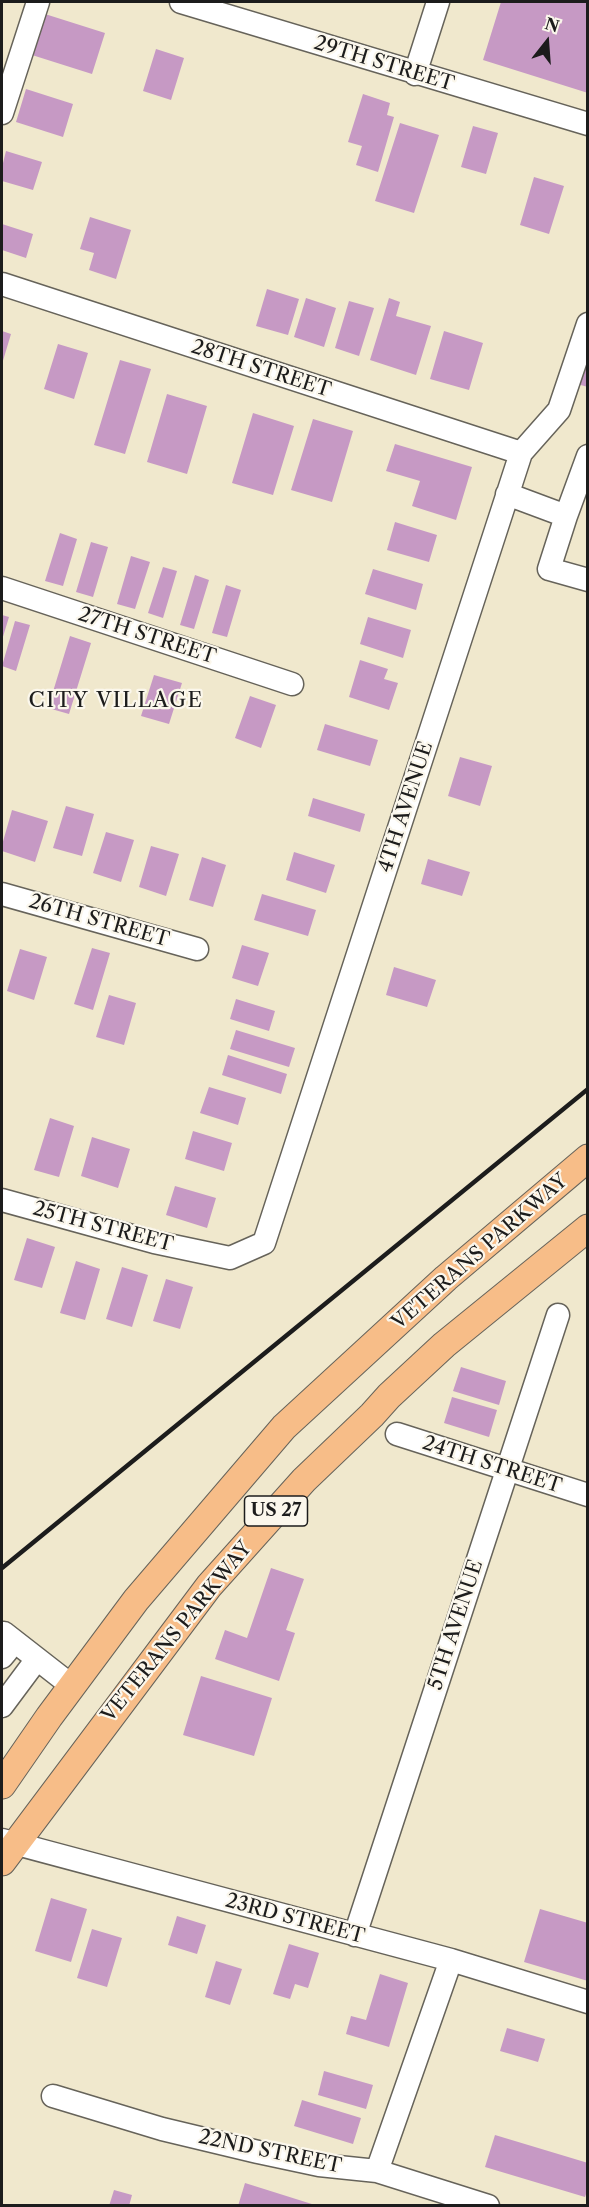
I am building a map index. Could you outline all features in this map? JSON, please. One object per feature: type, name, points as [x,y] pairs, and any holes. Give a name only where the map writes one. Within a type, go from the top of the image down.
[{"type":"main road","name":"VETERANS PARKWAY","points":[[2,1785],[136,1599],[284,1427],[446,1278],[588,1158]]},
{"type":"main road","name":"VETERANS PARKWAY","points":[[6,1848],[208,1586],[304,1480],[372,1415],[388,1396],[444,1345],[588,1228]]},
{"type":"street","points":[[2,113],[38,2]]},
{"type":"street","name":"29TH STREET","points":[[181,2],[588,124]]},
{"type":"street","points":[[416,74],[438,2]]},
{"type":"street","name":"28TH STREET","points":[[2,284],[521,453]]},
{"type":"street","name":"4TH AVENUE","points":[[205,1254],[230,1258],[264,1242],[521,453],[559,410],[588,324]]},
{"type":"street","points":[[588,456],[583,485],[566,516],[549,569],[588,579]]},
{"type":"street","points":[[507,494],[566,516]]},
{"type":"street","name":"27TH STREET","points":[[2,588],[292,684]]},
{"type":"street","name":"26TH STREET","points":[[2,894],[197,949]]},
{"type":"street","name":"25TH STREET","points":[[2,1200],[205,1254]]},
{"type":"street","name":"5TH AVENUE","points":[[355,1935],[558,1315]]},
{"type":"street","name":"24TH STREET","points":[[397,1434],[588,1495]]},
{"type":"street","points":[[3,1633],[72,1686]]},
{"type":"street","points":[[2,1657],[7,1651],[3,1633]]},
{"type":"street","points":[[2,1706],[38,1659]]},
{"type":"street","name":"23RD STREET","points":[[6,1848],[451,1960],[588,2002]]},
{"type":"street","points":[[377,2171],[451,1960]]},
{"type":"street","name":"22ND STREET","points":[[53,2096],[162,2128],[258,2152],[319,2165],[377,2171],[488,2205]]},
{"type":"building","points":[[501,2],[588,2],[588,93],[483,60]]},
{"type":"building","points":[[45,14],[105,33],[92,74],[32,55]]},
{"type":"building","points":[[156,49],[184,58],[171,100],[143,91]]},
{"type":"building","points":[[26,89],[73,104],[63,137],[16,122]]},
{"type":"building","points":[[363,94],[390,103],[387,115],[394,117],[378,172],[356,165],[362,146],[348,142]]},
{"type":"building","points":[[400,123],[439,135],[414,213],[375,201]]},
{"type":"building","points":[[473,126],[498,133],[486,174],[461,167]]},
{"type":"building","points":[[6,151],[42,162],[33,190],[2,181],[2,167]]},
{"type":"building","points":[[534,177],[564,186],[549,234],[520,225]]},
{"type":"building","points":[[90,217],[131,230],[116,279],[89,270],[94,253],[80,249]]},
{"type":"building","points":[[2,224],[33,234],[26,258],[2,250]]},
{"type":"building","points":[[267,289],[299,299],[288,335],[256,326]]},
{"type":"building","points":[[306,298],[336,308],[324,347],[294,337]]},
{"type":"building","points":[[389,298],[400,302],[396,316],[431,326],[416,375],[370,360]]},
{"type":"building","points":[[349,301],[374,308],[359,356],[335,348]]},
{"type":"building","points":[[2,331],[11,334],[2,364]]},
{"type":"building","points":[[444,331],[483,343],[469,390],[430,379]]},
{"type":"building","points":[[58,344],[88,353],[74,399],[44,389]]},
{"type":"building","points":[[588,351],[588,387],[577,384]]},
{"type":"building","points":[[120,360],[151,369],[125,454],[94,445]]},
{"type":"building","points":[[167,394],[207,406],[187,474],[147,462]]},
{"type":"building","points":[[253,413],[294,426],[273,495],[232,483]]},
{"type":"building","points":[[313,419],[353,431],[332,502],[291,490]]},
{"type":"building","points":[[395,444],[472,467],[456,520],[412,506],[420,481],[386,471]]},
{"type":"building","points":[[395,522],[437,535],[429,562],[387,550]]},
{"type":"building","points":[[60,533],[77,539],[63,586],[45,581]]},
{"type":"building","points":[[91,542],[108,547],[93,597],[76,592]]},
{"type":"building","points":[[131,556],[150,562],[135,609],[117,604]]},
{"type":"building","points":[[163,567],[177,571],[163,618],[148,613]]},
{"type":"building","points":[[373,569],[423,584],[416,610],[365,594]]},
{"type":"building","points":[[195,575],[209,580],[194,629],[180,625]]},
{"type":"building","points":[[226,585],[241,590],[227,637],[212,633]]},
{"type":"building","points":[[2,615],[9,617],[2,640]]},
{"type":"building","points":[[368,617],[411,630],[403,658],[360,644]]},
{"type":"building","points":[[15,621],[30,625],[16,671],[2,666]]},
{"type":"building","points":[[70,636],[91,643],[69,714],[48,708]]},
{"type":"building","points":[[360,660],[388,669],[384,679],[398,683],[389,710],[349,697]]},
{"type":"building","points":[[154,675],[182,683],[169,724],[141,716]]},
{"type":"building","points":[[250,696],[276,705],[261,748],[235,738]]},
{"type":"building","points":[[325,724],[378,740],[370,766],[317,750]]},
{"type":"building","points":[[460,757],[492,766],[480,806],[448,796]]},
{"type":"building","points":[[313,798],[365,814],[360,832],[308,816]]},
{"type":"building","points":[[66,806],[94,814],[82,856],[53,848]]},
{"type":"building","points":[[12,810],[48,821],[35,862],[2,851]]},
{"type":"building","points":[[106,832],[134,840],[121,882],[93,873]]},
{"type":"building","points":[[151,846],[179,854],[166,896],[139,887]]},
{"type":"building","points":[[294,852],[335,865],[326,893],[286,880]]},
{"type":"building","points":[[202,857],[226,865],[213,907],[189,900]]},
{"type":"building","points":[[428,859],[470,872],[462,896],[421,884]]},
{"type":"building","points":[[262,894],[316,910],[308,936],[254,920]]},
{"type":"building","points":[[242,945],[269,953],[258,986],[232,978]]},
{"type":"building","points":[[92,948],[110,953],[93,1010],[74,1004]]},
{"type":"building","points":[[20,949],[47,957],[34,1000],[7,991]]},
{"type":"building","points":[[394,967],[436,980],[427,1007],[386,995]]},
{"type":"building","points":[[109,995],[136,1003],[124,1045],[96,1037]]},
{"type":"building","points":[[236,999],[275,1011],[269,1031],[230,1019]]},
{"type":"building","points":[[236,1030],[295,1048],[289,1067],[230,1049]]},
{"type":"building","points":[[228,1055],[287,1074],[281,1094],[222,1075]]},
{"type":"building","points":[[209,1087],[246,1098],[238,1125],[200,1113]]},
{"type":"building","points":[[50,1118],[74,1126],[59,1177],[34,1170]]},
{"type":"building","points":[[193,1131],[232,1143],[224,1171],[185,1159]]},
{"type":"building","points":[[92,1137],[130,1149],[118,1188],[81,1176]]},
{"type":"building","points":[[175,1186],[216,1198],[207,1228],[166,1215]]},
{"type":"building","points":[[27,1238],[55,1247],[42,1288],[14,1280]]},
{"type":"building","points":[[76,1261],[100,1269],[85,1320],[60,1313]]},
{"type":"building","points":[[122,1267],[148,1275],[132,1327],[106,1319]]},
{"type":"building","points":[[166,1279],[193,1287],[180,1329],[153,1321]]},
{"type":"building","points":[[461,1367],[506,1381],[499,1405],[453,1391]]},
{"type":"building","points":[[452,1397],[497,1410],[489,1437],[444,1423]]},
{"type":"building","points":[[271,1568],[304,1579],[286,1630],[295,1633],[279,1681],[215,1659],[225,1630],[247,1638]]},
{"type":"building","points":[[201,1676],[272,1698],[254,1756],[183,1735]]},
{"type":"building","points":[[51,1898],[87,1909],[71,1962],[35,1951]]},
{"type":"building","points":[[540,1909],[588,1923],[588,1981],[524,1962]]},
{"type":"building","points":[[177,1916],[206,1925],[197,1954],[168,1945]]},
{"type":"building","points":[[92,1929],[122,1938],[107,1987],[77,1978]]},
{"type":"building","points":[[289,1944],[319,1953],[308,1988],[295,1984],[290,1999],[273,1994]]},
{"type":"building","points":[[216,1961],[242,1969],[230,2005],[205,1997]]},
{"type":"building","points":[[380,1974],[408,1983],[389,2047],[346,2034],[351,2016],[366,2020]]},
{"type":"building","points":[[507,2028],[545,2039],[538,2062],[500,2051]]},
{"type":"building","points":[[324,2071],[373,2085],[366,2109],[318,2095]]},
{"type":"building","points":[[302,2100],[361,2118],[353,2144],[294,2126]]},
{"type":"building","points":[[495,2135],[588,2163],[588,2188],[585,2197],[485,2167]]},
{"type":"building","points":[[245,2183],[315,2205],[315,2206],[238,2206]]},
{"type":"building","points":[[114,2190],[132,2195],[129,2206],[109,2206]]},
{"type":"railway","points":[[2,1568],[588,1089]]},
{"type":"district","name":"CITY VILLAGE","points":[[116,701]]}]
